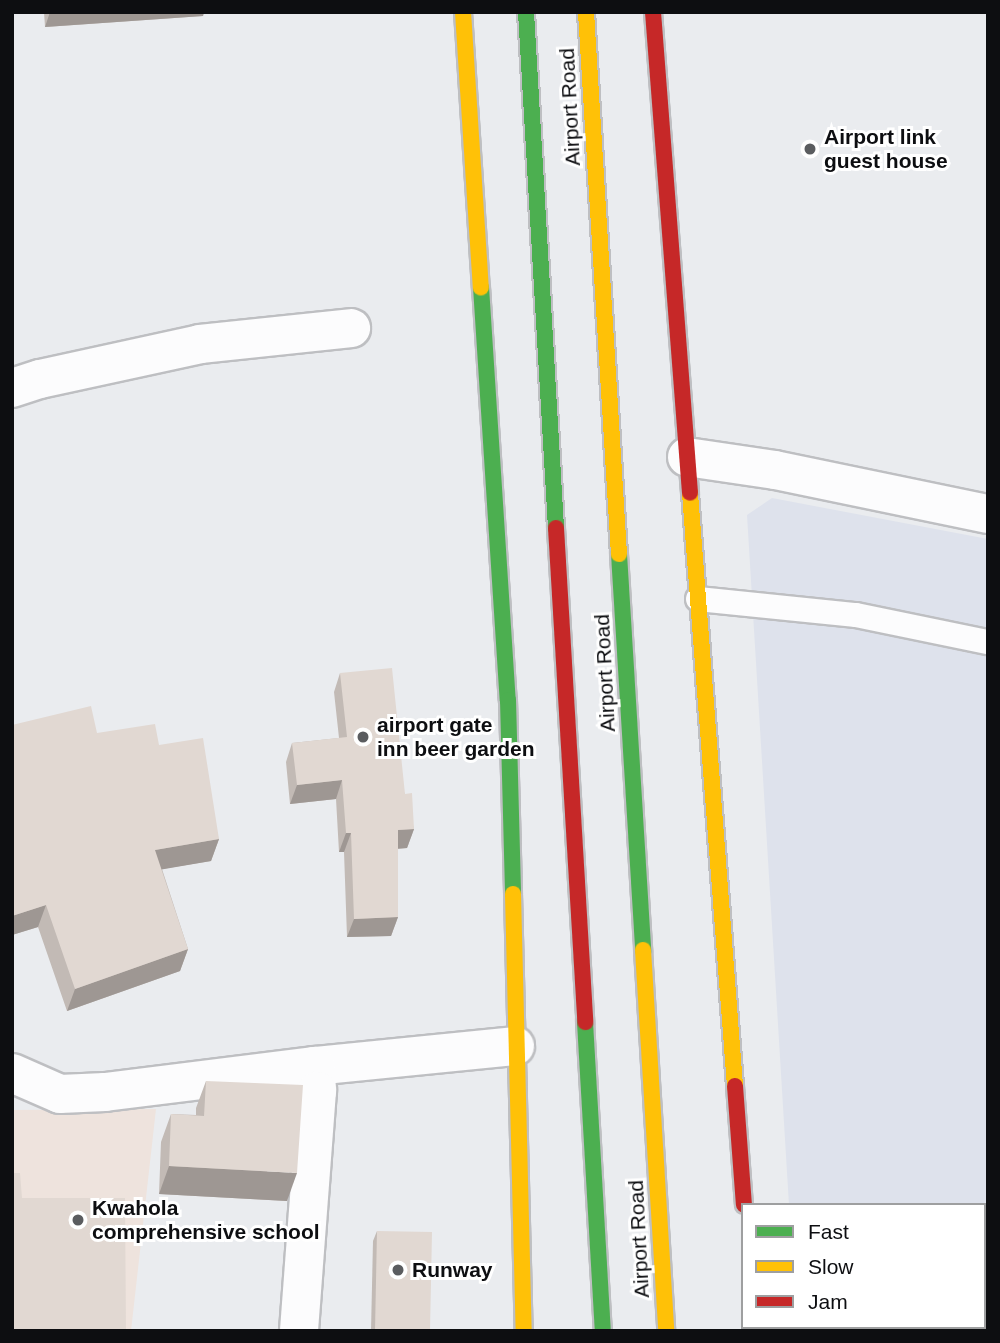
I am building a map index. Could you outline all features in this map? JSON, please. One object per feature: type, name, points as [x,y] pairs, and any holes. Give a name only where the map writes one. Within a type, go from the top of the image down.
[{"type":"main road","points":[[463,12],[509,700],[515,1046],[524,1331]]},
{"type":"main road","name":"Airport Road","points":[[526,12],[603,1331]]},
{"type":"main road","name":"Airport Road","points":[[586,12],[666,1331]]},
{"type":"main road","points":[[653,12],[744,1203]]},
{"type":"street","points":[[12,388],[200,344],[351,328]]},
{"type":"street","points":[[687,457],[775,470],[988,514]]},
{"type":"street","points":[[12,1073],[22,1080],[60,1094],[104,1092],[315,1066],[515,1046]]},
{"type":"street","points":[[299,1331],[317,1091],[315,1066]]},
{"type":"lane","points":[[698,599],[856,615],[988,642]]},
{"type":"shaded area","points":[[772,498],[988,539],[988,1245],[986,1203],[789,1203],[747,515]]},
{"type":"shaded area","name":"Kwahola comprehensive school","points":[[156,1109],[131,1331],[12,1331],[12,1110]]},
{"type":"building","points":[[392,668],[405,794],[412,793],[414,829],[398,830],[398,917],[354,919],[351,833],[346,833],[342,780],[297,785],[292,743],[347,737],[340,673]]},
{"type":"building","points":[[91,706],[97,733],[155,724],[159,745],[203,738],[219,839],[155,850],[188,949],[75,989],[46,905],[12,916],[12,725]]},
{"type":"building","points":[[206,1081],[303,1085],[297,1173],[169,1166],[171,1114],[204,1116]]},
{"type":"building","points":[[12,1173],[20,1173],[22,1198],[125,1198],[126,1331],[12,1331]]},
{"type":"building","points":[[377,1231],[432,1232],[430,1331],[375,1331]]},
{"type":"traffic: fast","points":[[526,12],[556,528]]},
{"type":"traffic: fast","points":[[481,287],[508,700],[513,894]]},
{"type":"traffic: fast","points":[[619,554],[643,950]]},
{"type":"traffic: fast","points":[[585,1022],[603,1331]]},
{"type":"traffic: slow","points":[[463,12],[481,287]]},
{"type":"traffic: slow","points":[[586,12],[619,554]]},
{"type":"traffic: slow","points":[[690,493],[735,1086]]},
{"type":"traffic: slow","points":[[513,894],[524,1331]]},
{"type":"traffic: slow","points":[[643,950],[666,1331]]},
{"type":"traffic: jam","points":[[653,12],[690,493]]},
{"type":"traffic: jam","points":[[556,528],[585,1022]]},
{"type":"traffic: jam","points":[[735,1086],[744,1203]]},
{"type":"place","name":"Airport link guest house","points":[[810,149]]},
{"type":"place","name":"airport gate inn beer garden","points":[[363,737]]},
{"type":"place","name":"Kwahola comprehensive school","points":[[78,1220]]},
{"type":"place","name":"Runway","points":[[398,1270]]}]
